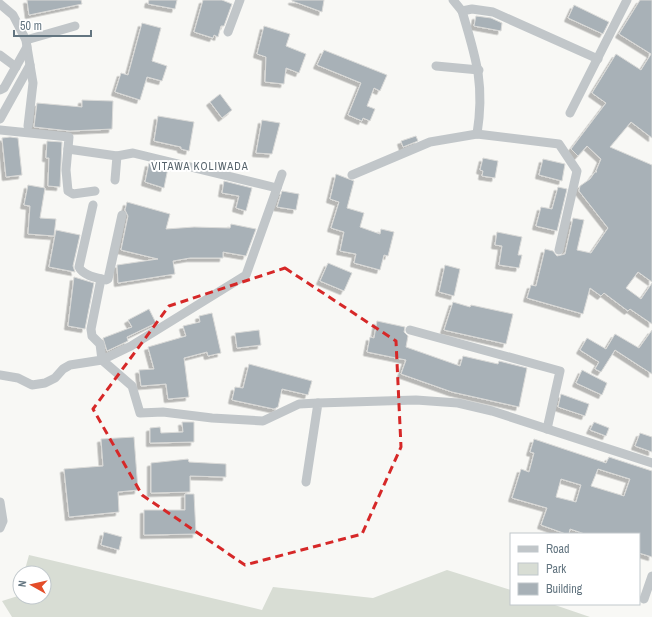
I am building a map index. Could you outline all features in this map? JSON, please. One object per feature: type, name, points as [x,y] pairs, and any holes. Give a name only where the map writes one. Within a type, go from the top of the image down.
[{"type":"street","points":[[228,32],[240,0]]},
{"type":"street","points":[[453,0],[462,11],[478,70],[481,108],[477,134]]},
{"type":"street","points":[[570,113],[627,0]]},
{"type":"street","points":[[0,4],[13,15],[26,44],[33,83],[28,126]]},
{"type":"street","points":[[462,11],[472,9],[493,12],[598,59]]},
{"type":"street","points":[[0,90],[4,88],[16,67],[26,44],[74,26]]},
{"type":"street","points":[[0,54],[16,67]]},
{"type":"street","points":[[0,119],[30,65]]},
{"type":"street","points":[[436,66],[478,70]]},
{"type":"street","points":[[0,130],[69,137],[66,180],[70,194],[95,191]]},
{"type":"street","points":[[352,175],[430,142],[477,134],[559,144],[577,171],[559,250]]},
{"type":"street","points":[[68,149],[117,156],[133,153],[277,188]]},
{"type":"street","points":[[115,180],[117,156]]},
{"type":"street","points":[[0,375],[18,378],[32,385],[45,383],[55,378],[70,365],[102,360],[132,346],[246,275],[282,174]]},
{"type":"street","points":[[93,205],[80,267],[81,271],[106,280],[110,275],[122,215]]},
{"type":"street","points":[[101,278],[91,329],[92,336],[100,344],[102,360],[132,386],[140,413],[163,412],[263,422],[299,404],[424,400],[458,403],[492,411],[652,463]]},
{"type":"street","points":[[410,330],[560,370],[547,429]]},
{"type":"street","points":[[306,482],[318,403]]},
{"type":"street","points":[[0,502],[3,521],[0,528]]},
{"type":"street","points":[[644,599],[652,576]]},
{"type":"highlighted area","points":[[285,268],[396,341],[401,447],[362,534],[245,565],[142,495],[93,409],[169,306]]},
{"type":"green space","points":[[29,555],[262,610],[273,587],[373,598],[447,570],[510,590],[510,605],[555,605],[590,617],[12,617],[2,601],[12,598],[12,605],[52,605],[52,565],[26,565]]},
{"type":"building","points":[[27,0],[81,0],[82,4],[29,15]]},
{"type":"building","points":[[149,0],[177,0],[175,9],[148,4]]},
{"type":"building","points":[[203,0],[222,0],[232,4],[224,26],[221,26],[218,37],[214,35],[213,38],[194,32]]},
{"type":"building","points":[[324,0],[322,12],[292,1]]},
{"type":"building","points":[[640,0],[652,0],[652,138],[631,122],[610,147],[652,165],[652,282],[638,272],[626,288],[641,299],[652,283],[652,324],[630,309],[628,311],[604,293],[601,296],[590,288],[583,314],[527,298],[531,285],[536,286],[545,249],[553,251],[557,256],[565,254],[573,218],[584,220],[577,250],[591,253],[608,228],[579,191],[580,186],[590,179],[595,172],[597,172],[596,171],[601,159],[587,146],[578,156],[571,149],[606,103],[592,93],[616,54],[641,70],[651,54],[619,34]]},
{"type":"building","points":[[574,5],[609,22],[603,34],[568,18]]},
{"type":"building","points":[[476,16],[491,18],[502,23],[501,31],[474,26]]},
{"type":"building","points":[[142,23],[161,28],[152,61],[167,66],[162,81],[147,77],[140,100],[115,92],[121,73],[128,75]]},
{"type":"building","points":[[264,26],[290,34],[286,46],[306,54],[299,73],[286,68],[284,84],[265,82],[266,57],[257,54]]},
{"type":"building","points":[[324,50],[387,75],[380,91],[374,88],[367,106],[375,109],[370,121],[363,118],[362,121],[348,115],[361,83],[317,65]]},
{"type":"building","points":[[220,94],[232,110],[222,118],[210,102]]},
{"type":"building","points":[[82,100],[113,101],[112,129],[70,131],[34,127],[37,103],[82,107]]},
{"type":"building","points":[[158,116],[194,122],[189,151],[181,149],[181,147],[154,141]]},
{"type":"building","points":[[262,120],[280,123],[272,154],[256,153]]},
{"type":"building","points":[[416,136],[418,141],[403,147],[401,141]]},
{"type":"building","points":[[2,138],[18,138],[22,175],[6,177]]},
{"type":"building","points":[[47,141],[62,142],[60,187],[48,186],[49,158],[46,158]]},
{"type":"building","points":[[483,158],[498,161],[495,178],[482,176],[483,171],[480,170]]},
{"type":"building","points":[[543,159],[565,164],[562,181],[539,175]]},
{"type":"building","points":[[149,163],[168,168],[164,188],[145,182]]},
{"type":"building","points":[[336,174],[354,181],[347,208],[364,213],[360,227],[380,234],[381,229],[394,232],[388,256],[384,255],[380,270],[354,263],[356,254],[340,251],[344,232],[331,228],[339,202],[330,199]]},
{"type":"building","points":[[224,181],[252,188],[246,211],[236,208],[239,196],[222,193]]},
{"type":"building","points":[[28,185],[45,188],[40,218],[56,219],[54,236],[28,234],[30,206],[24,205]]},
{"type":"building","points":[[558,187],[567,189],[557,231],[536,226],[541,207],[552,209]]},
{"type":"building","points":[[282,191],[299,194],[296,210],[277,207]]},
{"type":"building","points":[[127,202],[170,214],[166,229],[194,227],[230,228],[231,224],[256,229],[246,256],[223,252],[223,258],[190,258],[173,261],[175,274],[118,283],[117,265],[158,259],[121,250],[128,216],[125,210]]},
{"type":"building","points":[[56,230],[80,235],[73,266],[75,272],[49,267]]},
{"type":"building","points":[[497,232],[522,237],[518,255],[522,255],[519,268],[499,265],[502,246],[495,245]]},
{"type":"building","points":[[328,263],[352,273],[344,291],[320,281]]},
{"type":"building","points":[[445,265],[460,269],[454,296],[439,292]]},
{"type":"building","points":[[74,277],[94,283],[85,329],[68,326]]},
{"type":"building","points":[[453,302],[470,307],[471,305],[513,314],[506,344],[444,330]]},
{"type":"building","points":[[149,309],[156,323],[127,337],[128,341],[107,351],[103,338],[132,327],[128,320]]},
{"type":"building","points":[[212,313],[221,353],[208,356],[207,352],[184,358],[189,397],[168,399],[166,384],[141,386],[139,370],[154,369],[148,347],[186,336],[183,326],[200,322],[199,316]]},
{"type":"building","points":[[377,321],[405,327],[404,332],[408,336],[406,347],[460,366],[463,356],[498,364],[499,361],[527,368],[519,407],[452,392],[401,374],[406,360],[367,352],[370,337],[374,338]]},
{"type":"building","points":[[259,330],[261,345],[237,348],[235,333]]},
{"type":"building","points":[[652,330],[652,374],[615,350],[601,372],[595,369],[599,362],[580,350],[587,338],[606,349],[615,334],[639,348]]},
{"type":"building","points":[[249,364],[312,381],[308,395],[282,389],[278,407],[274,409],[232,400],[235,387],[243,388]]},
{"type":"building","points":[[582,370],[607,383],[602,395],[576,383]]},
{"type":"building","points":[[561,394],[589,404],[585,416],[558,407]]},
{"type":"building","points":[[182,422],[194,422],[194,442],[150,443],[150,428],[160,427],[161,433],[183,432]]},
{"type":"building","points":[[594,422],[609,428],[606,436],[590,430]]},
{"type":"building","points":[[640,433],[652,437],[652,452],[635,446]]},
{"type":"building","points":[[134,437],[138,490],[118,492],[119,512],[69,517],[64,469],[103,466],[101,439]]},
{"type":"building","points":[[534,439],[606,463],[609,457],[652,471],[652,557],[640,553],[640,533],[582,533],[570,529],[569,533],[563,533],[541,525],[547,508],[512,498],[521,469],[529,472],[534,453],[530,452]],"holes":[[[598,469],[630,479],[624,496],[591,486]],[[561,479],[581,485],[576,502],[556,497]]]},
{"type":"building","points":[[188,459],[189,462],[226,464],[226,477],[190,476],[190,492],[151,493],[151,463]]},
{"type":"building","points":[[185,494],[194,494],[196,534],[144,535],[144,510],[185,510]]},
{"type":"building","points":[[104,532],[122,537],[119,550],[101,545]]},
{"type":"district","name":"VITAWA KOLIWADA","points":[[200,166]]}]
